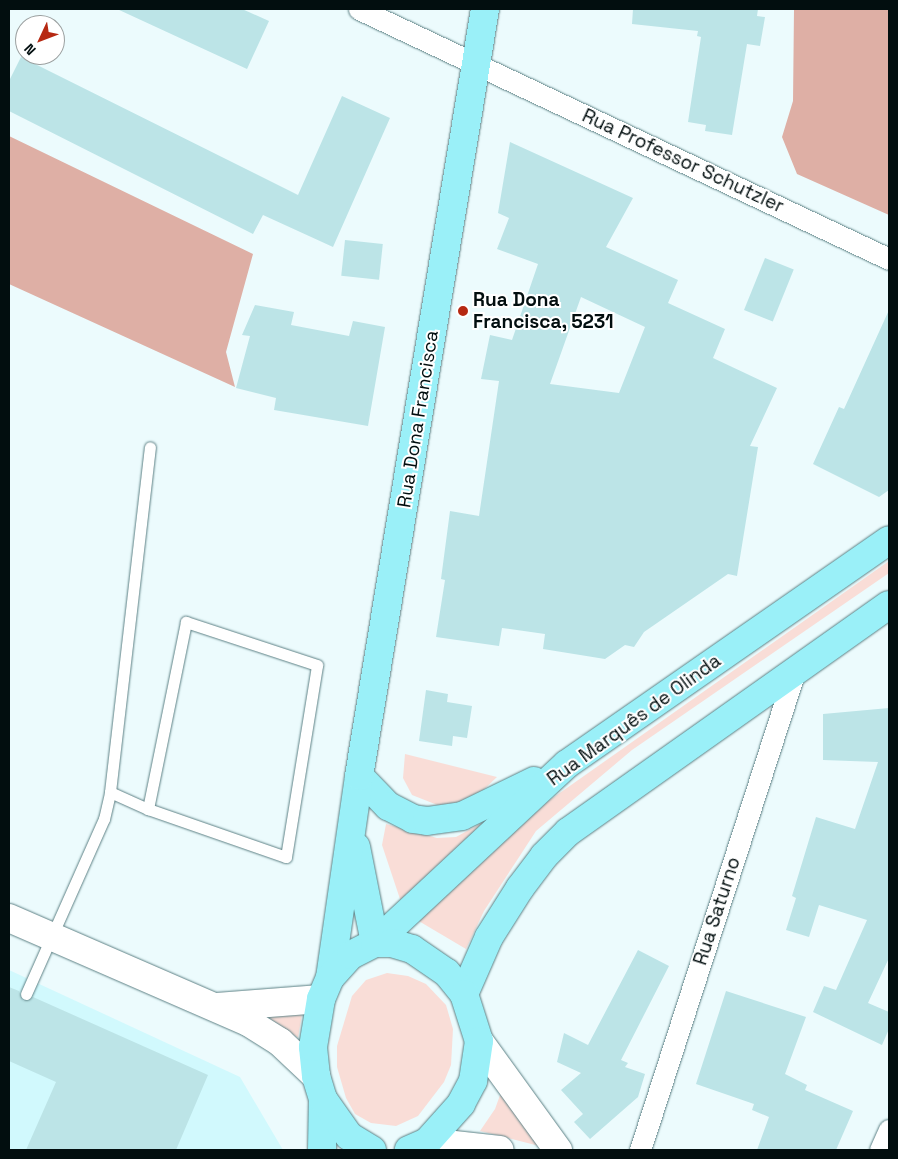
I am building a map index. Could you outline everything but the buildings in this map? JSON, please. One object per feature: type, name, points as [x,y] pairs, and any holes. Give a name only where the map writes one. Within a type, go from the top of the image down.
[{"type":"main road","name":"Rua Dona Francisca","points":[[319,1087],[313,1047],[325,989],[352,829],[359,776],[485,9]]},
{"type":"main road","name":"Rua Marquês de Olinda","points":[[325,989],[351,955],[375,943],[567,764],[889,540]]},
{"type":"main road","points":[[464,994],[489,937],[520,888],[544,856],[568,832],[889,605]]},
{"type":"main road","points":[[359,776],[388,806],[413,819],[442,821],[490,805],[567,764]]},
{"type":"main road","name":"Rua Dona Francisca","points":[[352,829],[375,943]]},
{"type":"main road","points":[[9,918],[248,1022],[280,1042],[319,1087],[349,1136],[372,1150]]},
{"type":"main road","points":[[375,943],[392,943],[412,949],[431,960],[464,994],[479,1041],[558,1150]]},
{"type":"main road","points":[[214,1007],[325,989]]},
{"type":"main road","points":[[418,1146],[461,1104],[473,1081],[479,1041]]},
{"type":"main road","points":[[319,1087],[322,1150]]},
{"type":"main road","points":[[418,1146],[500,1150]]},
{"type":"street","name":"Rua Professor Schutzler","points":[[359,9],[889,259]]},
{"type":"street","name":"Rua Saturno","points":[[640,1150],[795,671]]},
{"type":"street","points":[[880,1150],[889,1130]]},
{"type":"lane","points":[[26,994],[54,937],[104,818],[110,792],[150,447]]},
{"type":"lane","points":[[110,792],[148,809],[286,857],[317,665],[186,622],[148,809]]},
{"type":"shaded area","points":[[794,9],[889,9],[889,215],[797,174],[782,137],[793,101]]},
{"type":"shaded area","points":[[9,136],[253,254],[226,352],[235,387],[9,284]]},
{"type":"shaded area","points":[[889,561],[889,573],[632,750],[536,831],[484,911],[466,949],[417,920],[547,802]]},
{"type":"shaded area","points":[[405,754],[497,777],[478,795],[445,808],[412,795],[403,778]]},
{"type":"shaded area","points":[[502,812],[401,902],[382,845],[386,824],[437,838],[456,837]]},
{"type":"shaded area","points":[[9,970],[240,1077],[283,1150],[9,1150]]},
{"type":"shaded area","points":[[387,973],[408,976],[426,984],[446,1005],[453,1029],[451,1065],[444,1082],[418,1116],[396,1126],[371,1123],[355,1114],[346,1098],[337,1067],[337,1046],[352,996],[366,980]]},
{"type":"shaded area","points":[[302,1014],[298,1038],[266,1016]]},
{"type":"shaded area","points":[[503,1087],[547,1148],[480,1131],[495,1109]]},
{"type":"place","name":"Rua Dona Francisca, 5231","points":[[463,311]]}]
